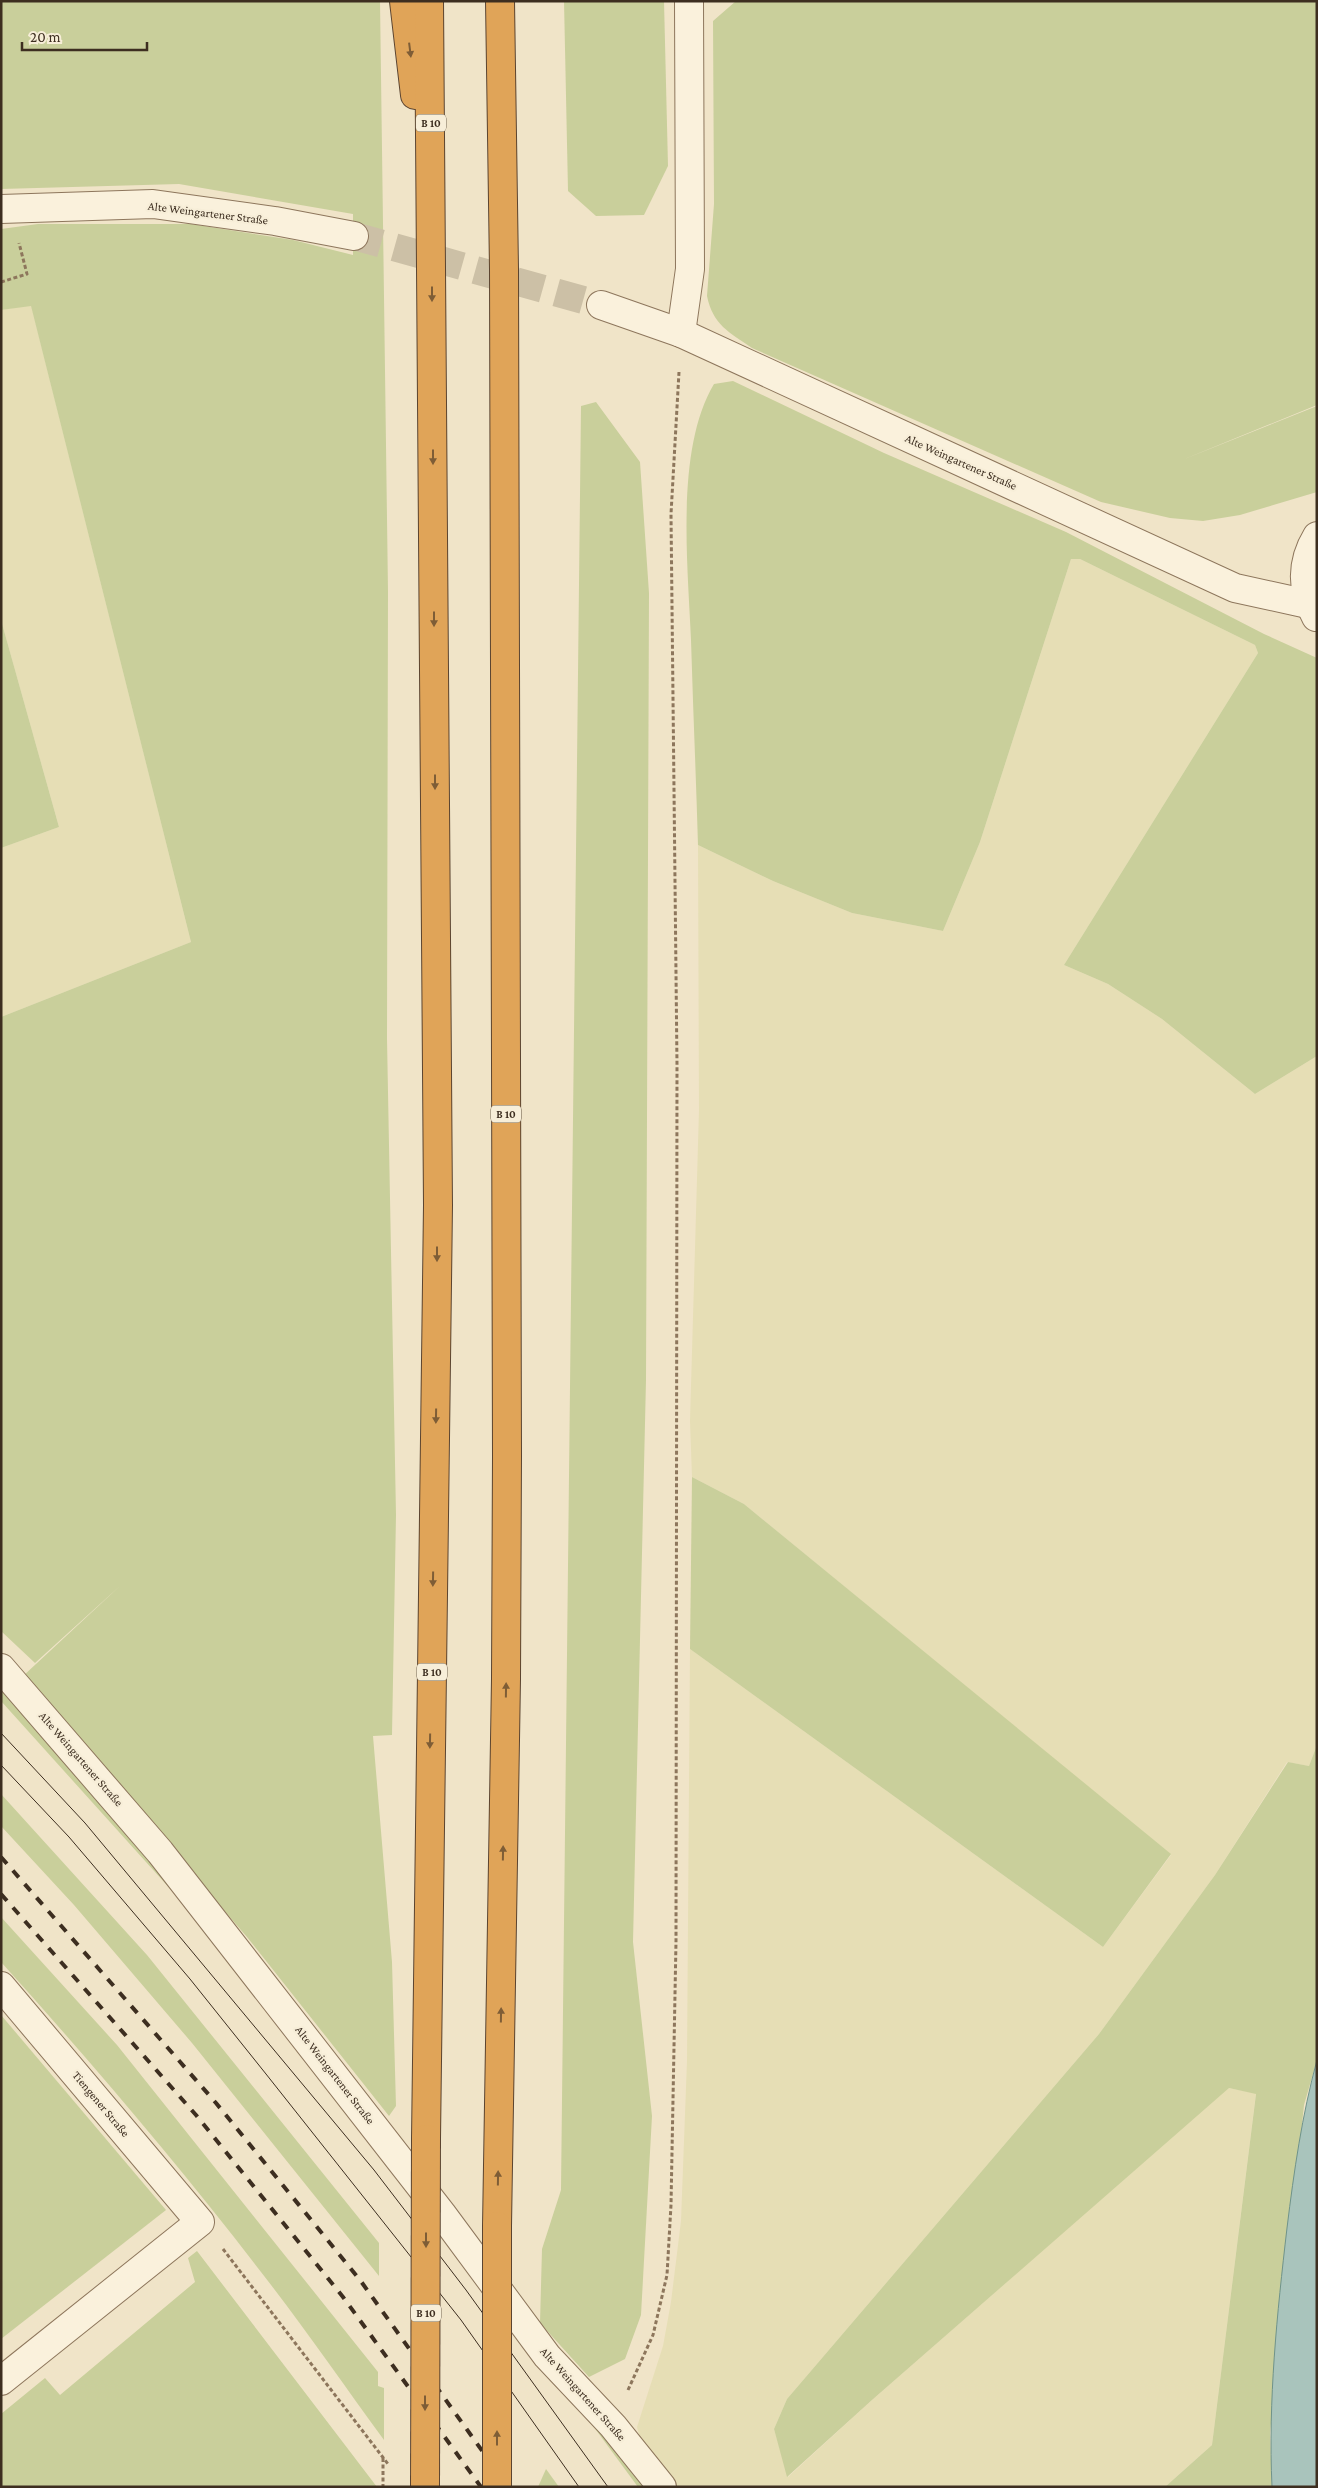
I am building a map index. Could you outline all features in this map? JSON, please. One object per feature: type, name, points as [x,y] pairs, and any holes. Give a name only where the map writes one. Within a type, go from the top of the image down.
[{"type":"highway","points":[[404,1],[432,245]]},
{"type":"highway","name":"B 10","points":[[425,2487],[426,2139],[437,1349],[432,245],[429,1]]},
{"type":"highway","name":"B 10","points":[[497,2487],[497,2226],[506,1680],[507,1485],[504,270],[500,1]]},
{"type":"street","points":[[681,334],[690,269],[689,1]]},
{"type":"street","name":"Alte Weingartener Straße","points":[[6,209],[153,204],[275,221],[354,236]]},
{"type":"street","name":"Alte Weingartener Straße","points":[[601,305],[681,334],[1235,588],[1312,611]]},
{"type":"street","points":[[1312,611],[1304,568],[1307,551],[1317,536]]},
{"type":"street","name":"Alte Weingartener Straße","points":[[1,1668],[78,1754],[160,1852],[436,2206],[547,2356],[613,2426],[662,2487]]},
{"type":"street","name":"Tiengener Straße","points":[[1,1986],[200,2222]]},
{"type":"street","points":[[1,2381],[200,2222]]},
{"type":"path","points":[[1,282],[27,274],[6,209]]},
{"type":"path","points":[[613,2426],[653,2335],[668,2275],[671,2205],[676,1921],[677,1065],[671,514],[681,334]]},
{"type":"path","points":[[200,2222],[394,2472]]},
{"type":"path","points":[[383,2457],[383,2487]]},
{"type":"shaded area","points":[[31,305],[191,942],[1,1017],[1,848],[59,827],[1,620],[1,310]]},
{"type":"shaded area","points":[[1071,559],[1080,559],[1255,645],[1258,653],[1064,965],[1108,984],[1162,1019],[1255,1094],[1317,1056],[1317,1745],[1309,1766],[1287,1762],[1215,1875],[1099,2034],[787,2399],[774,2429],[788,2477],[872,2400],[1228,2088],[1256,2093],[1212,2445],[1165,2487],[676,2487],[641,2443],[637,2427],[663,2346],[671,2302],[681,2221],[687,2061],[690,1649],[1103,1947],[1171,1855],[744,1504],[692,1477],[690,1421],[699,1110],[698,845],[773,881],[852,913],[943,931],[980,842]]},
{"type":"green space","points":[[1,1],[380,1],[388,592],[387,1039],[396,1515],[392,1735],[373,1736],[392,1962],[396,2106],[389,2116],[247,1937],[22,1677],[121,1585],[35,1663],[1,1631],[1,1017],[191,942],[31,306],[1,310],[1,229],[38,224],[191,224],[293,240],[353,255],[353,214],[179,184],[1,189]]},
{"type":"green space","points":[[564,1],[664,1],[668,166],[644,215],[596,216],[568,191]]},
{"type":"green space","points":[[736,1],[1317,1],[1317,405],[1182,460],[1317,406],[1317,492],[1240,515],[1203,521],[1170,518],[1101,502],[752,348],[723,327],[713,314],[707,296],[714,204],[713,21]]},
{"type":"green space","points":[[733,381],[884,453],[1066,532],[1264,634],[1317,658],[1317,1056],[1255,1094],[1162,1019],[1108,984],[1064,965],[1258,653],[1255,645],[1080,559],[1071,559],[980,842],[943,931],[852,913],[773,881],[698,845],[687,544],[689,474],[694,441],[702,411],[714,384]]},
{"type":"green space","points":[[596,402],[640,462],[649,593],[646,1380],[633,1942],[652,2116],[641,2315],[625,2359],[589,2377],[540,2323],[542,2249],[561,2190],[581,406]]},
{"type":"green space","points":[[1,620],[59,827],[1,848]]},
{"type":"green space","points":[[692,1477],[744,1504],[1171,1854],[1103,1947],[690,1649]]},
{"type":"green space","points":[[1,1687],[156,1864],[272,2014],[173,1892],[1,1701]]},
{"type":"green space","points":[[1317,1745],[1317,2060],[1304,2105],[1270,2433],[1272,2487],[1165,2487],[1212,2445],[1256,2094],[1229,2088],[872,2400],[787,2477],[774,2429],[787,2399],[1099,2034],[1215,1875],[1288,1762],[1309,1766]]},
{"type":"green space","points":[[1,1794],[147,1955],[379,2243],[379,2276],[192,2043],[74,1905],[1,1826]]},
{"type":"green space","points":[[1,1917],[117,2045],[378,2372],[378,2386],[384,2388],[384,2440],[293,2314],[198,2192],[101,2076],[1,1962]]},
{"type":"green space","points":[[1,2015],[166,2210],[1,2339]]},
{"type":"green space","points":[[197,2251],[377,2487],[1,2487],[1,2414],[45,2378],[60,2395],[195,2282],[188,2258]]},
{"type":"green space","points":[[574,2400],[645,2487],[638,2487]]},
{"type":"green space","points":[[546,2469],[559,2487],[538,2487]]},
{"type":"water","points":[[1317,2060],[1317,2487],[1272,2487],[1272,2389],[1280,2293],[1296,2164],[1307,2101]]},
{"type":"tunnel","points":[[354,236],[601,305]]},
{"type":"tram line","points":[[1,1733],[85,1823],[374,2170],[466,2290],[608,2487]]},
{"type":"tram line","points":[[1,1765],[69,1837],[190,1979],[461,2320],[579,2487]]},
{"type":"railway","points":[[1,1857],[216,2103],[360,2280],[508,2487]]},
{"type":"railway","points":[[1,1894],[196,2115],[343,2297],[481,2487]]}]
